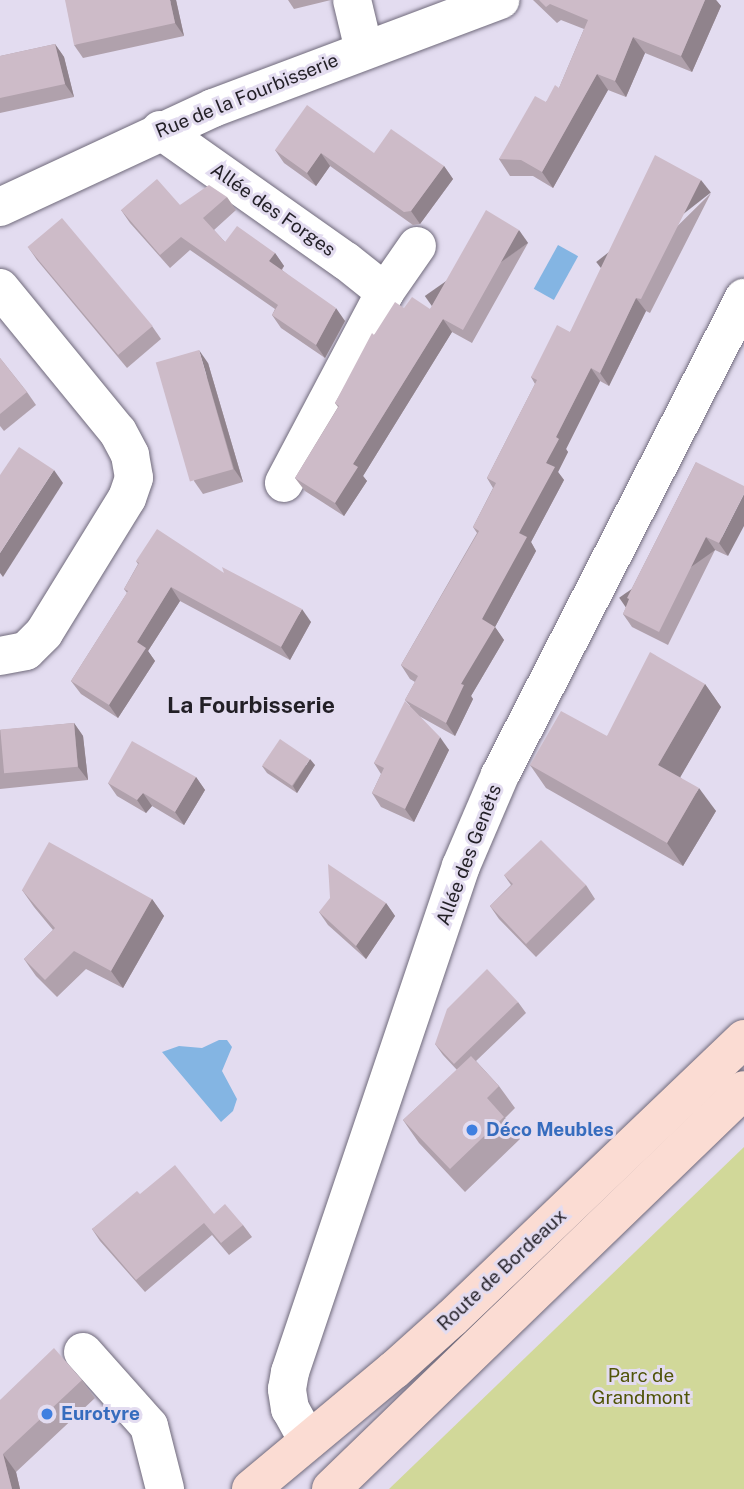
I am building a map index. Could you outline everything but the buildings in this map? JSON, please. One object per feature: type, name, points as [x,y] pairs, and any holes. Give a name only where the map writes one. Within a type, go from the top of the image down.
[{"type":"main road","name":"Route de Bordeaux","points":[[257,1486],[452,1318],[744,1039]]},
{"type":"main road","name":"Route de Bordeaux","points":[[331,1489],[744,1090]]},
{"type":"street","points":[[352,0],[364,50]]},
{"type":"street","name":"Rue de la Fourbisserie","points":[[0,207],[160,130],[500,0]]},
{"type":"street","name":"Allée des Forges","points":[[160,130],[346,261],[385,292]]},
{"type":"street","points":[[284,483],[385,292],[417,246]]},
{"type":"street","points":[[0,288],[118,432],[130,455],[134,478],[127,498],[44,633],[26,651],[0,656]]},
{"type":"street","name":"Allée des Genêts","points":[[308,1441],[290,1409],[290,1372],[461,866],[493,789],[744,298]]},
{"type":"street","points":[[83,1352],[149,1426],[165,1489]]},
{"type":"green space","name":"Parc de Grandmont","points":[[744,1147],[744,1489],[389,1489]]},
{"type":"water","points":[[558,245],[578,256],[554,300],[534,289]]},
{"type":"water","points":[[219,1040],[227,1040],[232,1047],[222,1071],[237,1099],[233,1111],[221,1122],[162,1052],[179,1046],[202,1048]]},
{"type":"place","name":"Déco Meubles","points":[[472,1130]]},
{"type":"place","name":"Eurotyre","points":[[47,1414]]},
{"type":"district","name":"La Fourbisserie","points":[[251,705]]}]
